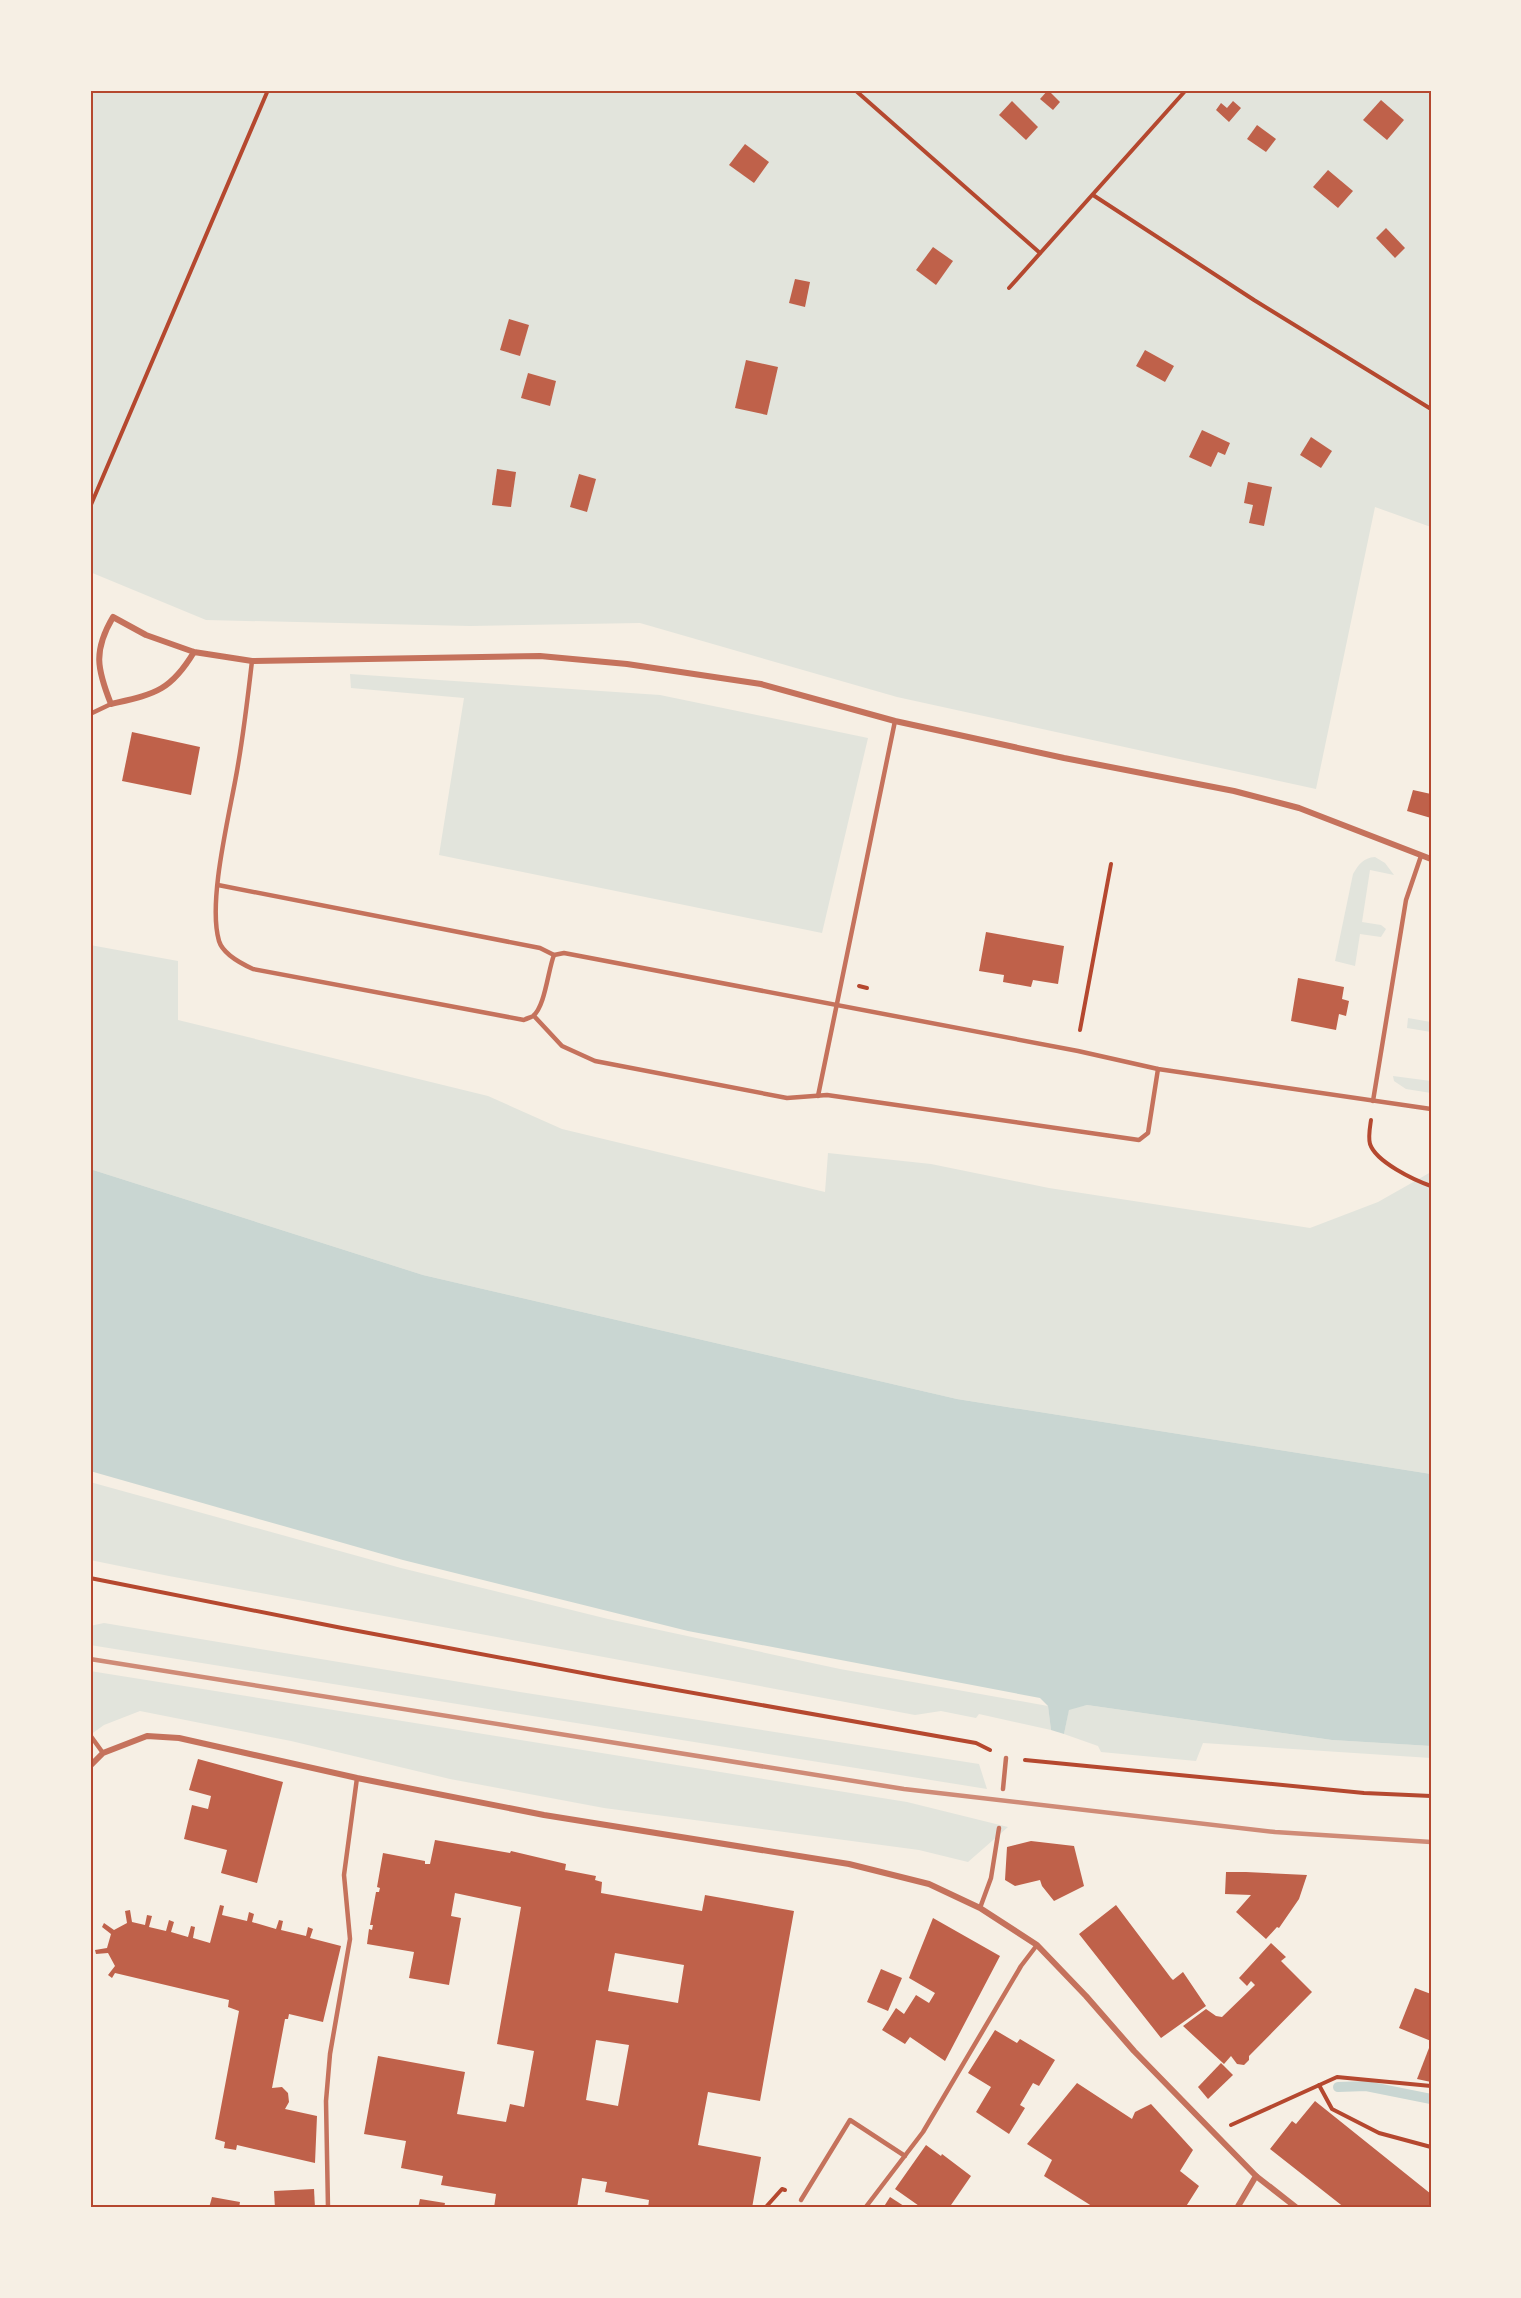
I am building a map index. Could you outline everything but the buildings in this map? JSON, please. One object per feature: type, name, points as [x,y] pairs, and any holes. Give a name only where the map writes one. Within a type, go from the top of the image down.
[{"type":"street","points":[[194,652],[176,679],[164,688],[143,697],[111,704],[99,675],[99,647],[113,617],[146,635],[194,652],[252,661],[540,656],[616,663],[761,684],[895,721],[1064,758],[1234,791],[1299,808],[1431,859]]},
{"type":"street","points":[[90,1766],[103,1753],[147,1736],[179,1737],[357,1778],[544,1815],[849,1864],[929,1884],[980,1908],[1037,1945],[1134,2051],[1256,2176],[1297,2208]]},
{"type":"street","points":[[1237,2208],[1256,2176]]},
{"type":"lane","points":[[252,661],[242,742],[218,885],[216,921],[220,944],[238,961],[253,969],[524,1020],[534,1016],[542,1004],[554,955]]},
{"type":"lane","points":[[90,714],[111,704]]},
{"type":"lane","points":[[818,1096],[895,721]]},
{"type":"lane","points":[[1373,1101],[1406,900],[1421,856]]},
{"type":"lane","points":[[218,885],[540,948],[554,955],[564,952],[1158,1069],[1431,1109]]},
{"type":"lane","points":[[534,1016],[562,1046],[596,1061],[787,1098],[827,1095],[1139,1140],[1148,1133],[1158,1069]]},
{"type":"lane","points":[[90,1735],[103,1753]]},
{"type":"lane","points":[[1003,1789],[1005,1758]]},
{"type":"lane","points":[[328,2208],[327,2089],[330,2054],[350,1940],[344,1875],[357,1778]]},
{"type":"lane","points":[[980,1908],[991,1878],[999,1828]]},
{"type":"lane","points":[[865,2208],[923,2132],[1021,1966],[1037,1945]]},
{"type":"lane","points":[[801,2200],[850,2120],[905,2156]]},
{"type":"path","points":[[90,507],[268,90]]},
{"type":"path","points":[[855,90],[1040,253]]},
{"type":"path","points":[[1009,288],[1186,90]]},
{"type":"path","points":[[1093,195],[1254,300],[1431,409]]},
{"type":"path","points":[[1080,1030],[1111,864]]},
{"type":"path","points":[[1371,1120],[1369,1142],[1374,1151],[1398,1170],[1431,1186]]},
{"type":"path","points":[[90,1578],[563,1669],[976,1743],[1005,1758],[1364,1794],[1431,1796]]},
{"type":"path","points":[[1214,2132],[1337,2077],[1431,2086]]},
{"type":"path","points":[[1319,2085],[1332,2109],[1379,2133],[1431,2147]]},
{"type":"shaded area","points":[[90,90],[1431,90],[1431,527],[1375,507],[1316,789],[897,697],[640,623],[470,626],[206,620],[90,572]]},
{"type":"shaded area","points":[[350,674],[660,695],[868,738],[822,933],[439,855],[464,698],[351,688]]},
{"type":"shaded area","points":[[1375,857],[1385,863],[1394,875],[1370,870],[1362,922],[1381,925],[1386,929],[1381,937],[1360,934],[1355,966],[1335,961],[1353,874],[1362,862]]},
{"type":"shaded area","points":[[90,945],[178,961],[178,1020],[488,1096],[562,1129],[825,1192],[828,1153],[931,1164],[1049,1188],[1310,1228],[1378,1202],[1431,1172],[1431,1474],[957,1399],[423,1275],[90,1169]]},
{"type":"shaded area","points":[[1408,1018],[1431,1022],[1431,1032],[1407,1028]]},
{"type":"shaded area","points":[[1393,1076],[1431,1081],[1431,1093],[1406,1089],[1394,1081]]},
{"type":"shaded area","points":[[90,1169],[423,1275],[957,1399],[1431,1474],[1431,1746],[1332,1740],[1087,1705],[1069,1710],[1064,1734],[1051,1730],[1048,1706],[1040,1698],[688,1631],[403,1560],[90,1471]]},
{"type":"shaded area","points":[[90,1482],[401,1568],[608,1619],[840,1669],[1048,1706],[1051,1730],[979,1714],[976,1718],[941,1711],[915,1715],[90,1560]]},
{"type":"shaded area","points":[[104,1623],[520,1692],[979,1764],[987,1789],[90,1645],[90,1626]]},
{"type":"shaded area","points":[[90,1671],[907,1802],[1008,1827],[968,1862],[919,1850],[604,1808],[450,1779],[291,1741],[140,1711],[104,1725],[90,1735]]},
{"type":"shaded area","points":[[1087,1705],[1332,1740],[1431,1746],[1431,1758],[1203,1743],[1196,1761],[1101,1752],[1098,1746],[1064,1734],[1069,1709]]},
{"type":"waterway","points":[[1338,2087],[1366,2086],[1431,2099]]},
{"type":"railway","points":[[90,1659],[904,1789],[1275,1832],[1431,1842]]}]
